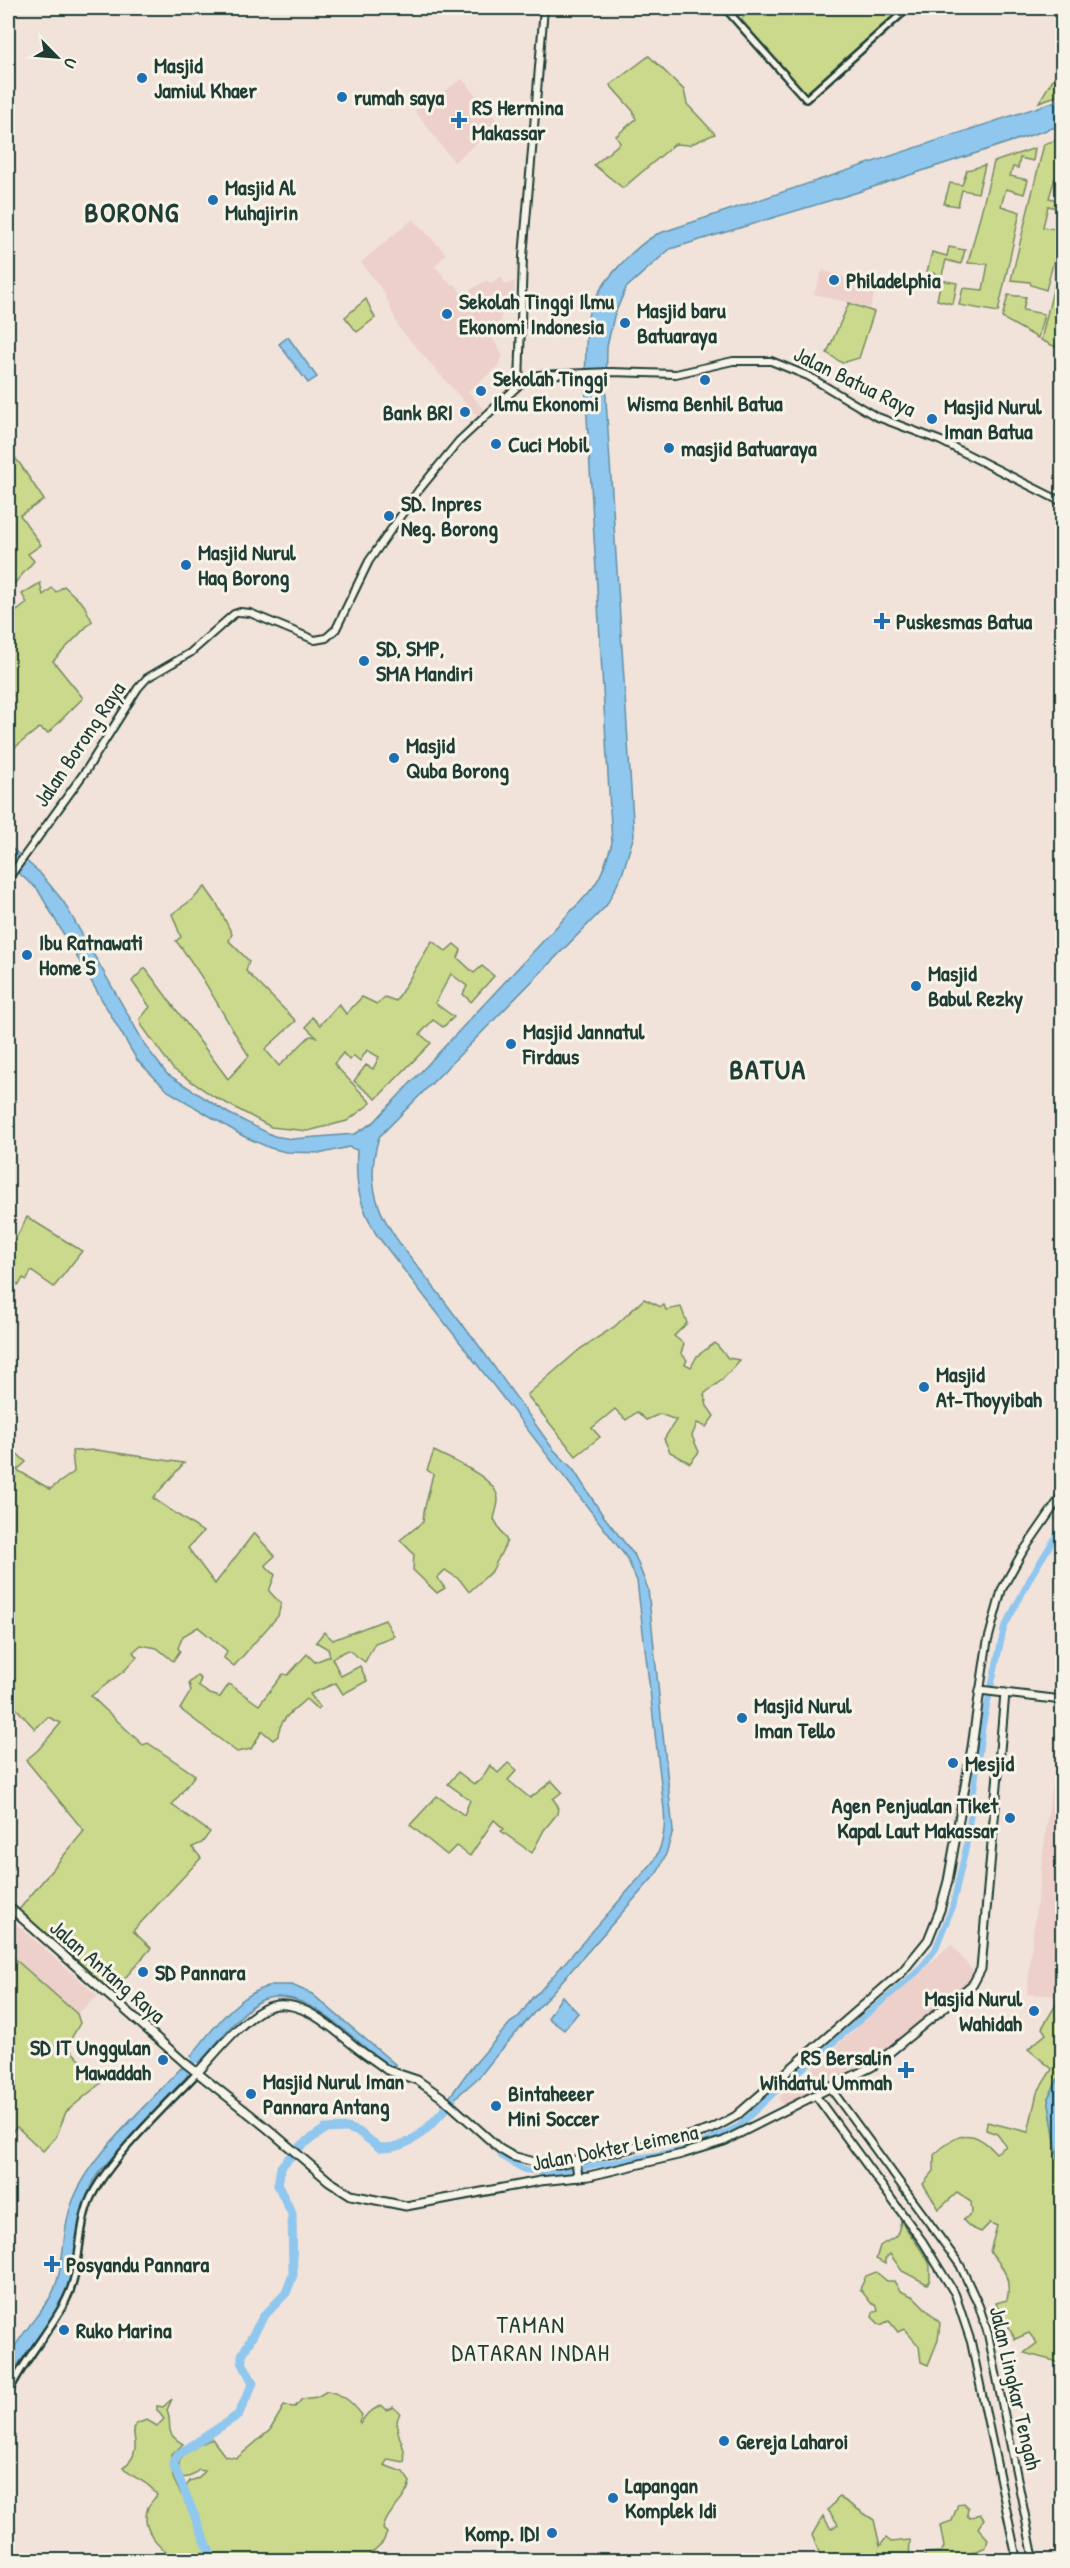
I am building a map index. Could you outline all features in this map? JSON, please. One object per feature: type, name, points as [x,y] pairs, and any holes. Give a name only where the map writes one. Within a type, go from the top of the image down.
[{"type":"main road","points":[[519,385],[523,257],[544,8]]},
{"type":"main road","name":"Jalan Batua Raya","points":[[519,385],[533,377],[550,375],[676,374],[733,361],[771,361],[808,376],[874,416],[941,441],[1062,502]]},
{"type":"main road","name":"Jalan Borong Raya","points":[[10,876],[91,763],[140,685],[147,678],[190,652],[234,614],[240,612],[250,613],[315,640],[321,640],[333,633],[369,561],[405,508],[464,435],[519,385]]},
{"type":"main road","points":[[197,2073],[257,2013],[271,2006],[288,2005],[313,2015],[387,2070],[401,2076],[409,2075],[443,2098],[500,2149],[512,2156],[544,2164],[576,2160],[696,2134],[712,2129],[736,2116],[786,2075],[912,1961],[932,1929],[948,1881],[983,1690],[987,1644],[1002,1589],[1022,1553],[1062,1495]]},
{"type":"main road","points":[[983,1690],[1062,1700]]},
{"type":"main road","name":"Jalan Dokter Leimena","points":[[197,2073],[329,2181],[351,2195],[406,2206],[540,2181],[578,2177],[711,2147],[873,2066],[967,1990],[981,1969],[1005,1693]]},
{"type":"main road","points":[[1004,1702],[1010,1697],[1021,1695]]},
{"type":"main road","name":"Jalan Antang Raya","points":[[8,1906],[197,2073]]},
{"type":"main road","name":"Jalan Lingkar Tengah","points":[[831,2089],[960,2265],[979,2306],[988,2334],[1034,2560]]},
{"type":"main road","name":"Jalan Lingkar Tengah","points":[[816,2096],[923,2241],[955,2294],[971,2342],[1017,2560]]},
{"type":"main road","points":[[576,2160],[578,2177]]},
{"type":"street","points":[[725,8],[806,99],[908,8]]},
{"type":"street","points":[[8,2393],[17,2375],[67,2299],[75,2276],[86,2207],[95,2187],[114,2163],[197,2073]]},
{"type":"shaded area","name":"RS Hermina Makassar","points":[[462,79],[500,124],[454,162],[415,111]]},
{"type":"shaded area","name":"Sekolah Tinggi Ilmu Ekonomi Indonesia","points":[[413,219],[446,254],[435,266],[451,285],[455,284],[462,295],[487,280],[490,283],[501,277],[505,285],[515,281],[514,304],[503,303],[500,325],[495,324],[487,329],[503,356],[499,362],[500,365],[468,391],[484,410],[478,417],[399,328],[384,293],[361,262]]},
{"type":"shaded area","name":"Philadelphia","points":[[823,270],[876,290],[870,308],[814,294]]},
{"type":"shaded area","points":[[1062,1704],[1062,1996],[1027,1994],[1032,1941]]},
{"type":"shaded area","points":[[8,1917],[98,1996],[77,2014],[8,1953]]},
{"type":"shaded area","points":[[951,1944],[976,1975],[888,2049],[785,2108],[778,2098]]},
{"type":"green space","points":[[754,8],[905,8],[807,95],[740,20]]},
{"type":"green space","points":[[649,56],[684,90],[687,104],[715,134],[689,145],[675,144],[623,188],[594,165],[620,143],[616,136],[636,119],[633,111],[610,85]]},
{"type":"green space","points":[[1062,64],[1062,94],[1039,102]]},
{"type":"green space","points":[[1062,138],[1062,179],[1055,178],[1049,198],[1062,201],[1062,209],[1048,206],[1043,227],[1062,230],[1046,290],[1031,285],[1030,282],[1011,280],[1044,144]]},
{"type":"green space","points":[[1035,148],[1033,161],[1020,158],[1018,168],[1013,167],[1010,176],[1028,180],[1024,194],[1006,189],[1001,206],[1020,212],[998,312],[959,305],[963,288],[983,290],[988,264],[968,263],[994,162]]},
{"type":"green space","points":[[985,165],[978,193],[962,190],[958,206],[944,204],[950,183],[962,185],[967,170]]},
{"type":"green space","points":[[949,247],[965,250],[961,264],[946,260],[942,275],[927,272],[932,252],[947,256]]},
{"type":"green space","points":[[1062,252],[1062,350],[1041,340]]},
{"type":"green space","points":[[941,280],[957,283],[953,304],[937,300]]},
{"type":"green space","points":[[1008,295],[1026,297],[1023,310],[1044,314],[1038,338],[1002,318]]},
{"type":"green space","points":[[366,299],[375,318],[357,332],[345,317]]},
{"type":"green space","points":[[849,303],[874,312],[859,358],[842,363],[827,353]]},
{"type":"green space","points":[[8,449],[44,500],[20,515],[41,545],[28,554],[34,561],[8,591]]},
{"type":"green space","points":[[40,583],[43,595],[52,588],[56,592],[64,586],[84,605],[92,621],[53,661],[83,698],[48,733],[39,728],[8,753],[8,608],[13,605],[17,611],[27,603],[22,594]]},
{"type":"green space","points":[[205,887],[217,904],[232,934],[229,941],[249,961],[246,971],[296,1021],[265,1049],[279,1066],[310,1036],[316,1037],[306,1027],[312,1017],[320,1025],[339,1004],[346,1014],[362,997],[377,1004],[385,997],[396,1001],[432,941],[446,951],[454,944],[461,950],[458,958],[474,973],[482,966],[494,976],[471,1002],[463,994],[467,986],[451,974],[435,1003],[454,1017],[443,1027],[433,1020],[420,1034],[431,1043],[376,1099],[354,1081],[366,1065],[373,1069],[379,1057],[367,1050],[360,1061],[354,1056],[349,1060],[343,1053],[334,1064],[371,1103],[347,1121],[308,1131],[271,1127],[213,1096],[173,1069],[142,1026],[140,1019],[150,1007],[132,981],[145,968],[228,1079],[249,1056],[196,969],[176,941],[181,937],[172,914]]},
{"type":"green space","points":[[27,1217],[82,1251],[54,1287],[31,1271],[27,1280],[23,1278],[19,1285],[12,1282],[15,1274],[8,1270],[8,1253]]},
{"type":"green space","points":[[644,1299],[661,1307],[664,1305],[666,1310],[681,1307],[687,1323],[674,1336],[684,1344],[681,1353],[687,1360],[685,1364],[691,1367],[697,1356],[715,1343],[728,1358],[740,1360],[722,1380],[704,1394],[707,1406],[714,1416],[706,1427],[697,1423],[692,1436],[699,1452],[690,1463],[670,1452],[664,1439],[676,1420],[660,1414],[646,1420],[637,1412],[626,1420],[615,1409],[592,1428],[600,1437],[576,1456],[527,1395],[580,1349],[614,1327]]},
{"type":"green space","points":[[12,1449],[26,1462],[17,1470],[50,1489],[74,1472],[72,1451],[97,1450],[184,1463],[153,1498],[203,1532],[188,1548],[215,1584],[254,1533],[275,1556],[265,1565],[275,1575],[269,1591],[281,1604],[278,1616],[234,1666],[224,1658],[227,1651],[198,1627],[183,1636],[178,1648],[180,1651],[173,1661],[157,1648],[141,1645],[133,1652],[137,1657],[124,1671],[91,1696],[143,1745],[148,1743],[195,1775],[172,1805],[210,1832],[202,1843],[192,1847],[201,1858],[133,1931],[151,1948],[112,1993],[65,1948],[66,1943],[51,1940],[18,1911],[84,1831],[26,1760],[38,1750],[61,1723],[48,1717],[35,1729],[8,1702],[8,1453]]},
{"type":"green space","points":[[434,1451],[482,1477],[496,1492],[498,1500],[494,1519],[507,1541],[492,1571],[469,1592],[460,1580],[445,1570],[437,1578],[445,1588],[437,1593],[413,1570],[414,1554],[400,1540],[423,1522],[433,1474],[427,1470]]},
{"type":"green space","points":[[385,1620],[394,1636],[375,1643],[365,1662],[348,1650],[332,1658],[341,1676],[360,1666],[367,1681],[343,1694],[336,1683],[310,1694],[320,1707],[317,1709],[306,1699],[284,1719],[278,1736],[273,1740],[262,1731],[251,1749],[237,1752],[180,1709],[191,1691],[189,1683],[197,1676],[201,1679],[198,1686],[210,1694],[220,1697],[229,1684],[259,1705],[283,1674],[288,1675],[307,1654],[315,1662],[330,1656],[328,1649],[316,1642],[324,1632],[333,1640]]},
{"type":"green space","points":[[508,1763],[517,1770],[508,1780],[530,1798],[552,1781],[562,1792],[553,1799],[558,1806],[557,1814],[544,1830],[532,1853],[501,1831],[504,1829],[494,1820],[470,1856],[456,1846],[447,1855],[410,1825],[437,1796],[464,1815],[470,1800],[448,1784],[458,1772],[474,1784],[481,1780],[490,1765],[498,1773]]},
{"type":"green space","points":[[8,1953],[77,2014],[80,2023],[67,2046],[101,2083],[66,2112],[56,2137],[43,2151],[17,2127],[8,2136]]},
{"type":"green space","points":[[1062,2002],[1062,2072],[1048,2098],[1062,2182],[1062,2363],[1024,2353],[1037,2343],[1029,2333],[1015,2339],[996,2303],[1007,2300],[1008,2293],[1005,2274],[990,2251],[997,2226],[990,2223],[981,2232],[970,2227],[963,2220],[972,2213],[971,2202],[957,2193],[939,2209],[923,2184],[934,2171],[934,2155],[957,2138],[972,2136],[987,2144],[996,2153],[1006,2146],[997,2134],[986,2130],[987,2122],[1028,2132],[1037,2093],[1052,2069],[1028,2049],[1046,2034],[1042,2028],[1057,2003]]},
{"type":"green space","points":[[901,2221],[930,2265],[930,2280],[927,2284],[902,2271],[890,2254],[885,2259],[885,2264],[876,2259],[880,2246],[896,2235]]},
{"type":"green space","points":[[876,2272],[887,2281],[894,2281],[900,2291],[914,2297],[940,2323],[938,2340],[928,2365],[921,2362],[919,2346],[904,2329],[898,2332],[889,2321],[880,2325],[872,2317],[873,2312],[878,2310],[877,2306],[871,2303],[860,2289],[866,2276]]},
{"type":"green space","points":[[327,2391],[338,2394],[351,2402],[362,2415],[360,2423],[368,2413],[381,2405],[387,2410],[393,2407],[400,2413],[397,2426],[404,2449],[404,2462],[388,2459],[384,2465],[403,2472],[410,2482],[405,2495],[385,2522],[383,2529],[387,2533],[383,2542],[364,2560],[176,2560],[158,2544],[146,2524],[148,2507],[157,2495],[149,2486],[123,2467],[134,2455],[133,2428],[138,2423],[147,2420],[157,2426],[164,2419],[157,2410],[157,2406],[163,2407],[172,2399],[167,2410],[171,2432],[183,2444],[172,2455],[173,2478],[181,2494],[190,2481],[199,2478],[205,2471],[199,2470],[189,2477],[181,2478],[179,2463],[186,2452],[212,2439],[225,2456],[237,2458],[270,2430],[284,2406],[295,2407],[302,2399],[317,2397]]},
{"type":"green space","points":[[839,2497],[874,2520],[880,2546],[886,2538],[891,2542],[910,2540],[909,2560],[822,2560],[812,2535],[823,2516],[831,2529],[838,2524],[828,2510]]},
{"type":"green space","points":[[963,2503],[968,2508],[967,2515],[970,2518],[980,2514],[984,2519],[978,2528],[988,2539],[986,2547],[968,2555],[970,2560],[955,2560],[952,2556],[949,2560],[926,2560],[924,2556],[926,2553],[941,2552],[944,2547],[940,2525],[952,2521],[958,2504]]},
{"type":"water","points":[[1062,99],[1062,125],[855,193],[670,249],[626,288],[614,316],[607,347],[606,400],[634,835],[622,875],[606,906],[379,1137],[374,1160],[373,1181],[377,1200],[393,1234],[472,1336],[553,1449],[573,1469],[602,1514],[635,1556],[648,1589],[673,1831],[657,1873],[480,2076],[452,2101],[449,2098],[467,2073],[648,1868],[660,1848],[664,1833],[664,1809],[637,1581],[627,1558],[376,1234],[359,1194],[357,1150],[349,1147],[323,1153],[286,1152],[270,1148],[243,1136],[168,1091],[137,1060],[38,890],[8,864],[8,845],[40,873],[63,901],[147,1048],[167,1074],[228,1113],[274,1136],[292,1139],[355,1134],[374,1122],[594,886],[602,872],[612,843],[585,383],[588,314],[601,288],[628,257],[657,234]]},
{"type":"water","points":[[288,337],[317,377],[308,383],[279,344]]},
{"type":"water","points":[[272,1985],[292,1985],[312,1994],[396,2065],[392,2069],[330,2018],[312,2007],[277,1997],[253,2005],[228,2029],[199,2063],[191,2056],[237,2004],[259,1990]]},
{"type":"water","points":[[562,1996],[578,2013],[564,2030],[548,2018]]},
{"type":"water","points":[[181,2068],[188,2075],[99,2172],[85,2201],[66,2290],[48,2324],[8,2378],[7,2364],[10,2354],[51,2296],[56,2284],[70,2210],[83,2181],[107,2147]]},
{"type":"water","points":[[1062,2072],[1062,2182],[1048,2098]]},
{"type":"waterway","points":[[501,2156],[524,2170],[547,2173],[690,2149],[739,2126],[773,2094],[918,1971],[935,1950],[952,1908],[966,1848],[983,1724],[1004,1628],[1032,1575],[1062,1526]]},
{"type":"waterway","points":[[180,2077],[199,2055]]},
{"type":"waterway","points":[[213,2560],[173,2464],[179,2454],[238,2415],[253,2383],[242,2362],[242,2355],[263,2317],[286,2293],[293,2275],[292,2214],[278,2185],[281,2167],[298,2148],[325,2129],[347,2128],[359,2132],[380,2148],[403,2144],[421,2134],[452,2101]]},
{"type":"place","name":"Masjid Jamiul Khaer","points":[[142,78]]},
{"type":"place","name":"rumah saya","points":[[342,97]]},
{"type":"place","name":"RS Hermina Makassar","points":[[459,120]]},
{"type":"place","name":"Masjid Al Muhajirin","points":[[213,200]]},
{"type":"place","name":"Philadelphia","points":[[834,280]]},
{"type":"place","name":"Sekolah Tinggi Ilmu Ekonomi Indonesia","points":[[447,314]]},
{"type":"place","name":"Masjid baru Batuaraya","points":[[625,323]]},
{"type":"place","name":"Wisma Benhil Batua","points":[[705,380]]},
{"type":"place","name":"Sekolah Tinggi Ilmu Ekonomi","points":[[481,391]]},
{"type":"place","name":"Bank BRI","points":[[465,412]]},
{"type":"place","name":"Masjid Nurul Iman Batua","points":[[932,419]]},
{"type":"place","name":"Cuci Mobil","points":[[496,444]]},
{"type":"place","name":"masjid Batuaraya","points":[[669,448]]},
{"type":"place","name":"SD. Inpres Neg. Borong","points":[[389,516]]},
{"type":"place","name":"Masjid Nurul Haq Borong","points":[[186,565]]},
{"type":"place","name":"Puskesmas Batua","points":[[882,621]]},
{"type":"place","name":"SD, SMP, SMA Mandiri","points":[[364,661]]},
{"type":"place","name":"Masjid Quba Borong","points":[[394,758]]},
{"type":"place","name":"Ibu Ratnawati Home'S","points":[[27,955]]},
{"type":"place","name":"Masjid Babul Rezky","points":[[916,986]]},
{"type":"place","name":"Masjid Jannatul Firdaus","points":[[511,1044]]},
{"type":"place","name":"Masjid At-Thoyyibah","points":[[924,1387]]},
{"type":"place","name":"Masjid Nurul Iman Tello","points":[[742,1718]]},
{"type":"place","name":"Mesjid","points":[[953,1763]]},
{"type":"place","name":"Agen Penjualan Tiket Kapal Laut Makassar","points":[[1010,1818]]},
{"type":"place","name":"SD Pannara","points":[[143,1972]]},
{"type":"place","name":"Masjid Nurul Wahidah","points":[[1034,2011]]},
{"type":"place","name":"SD IT Unggulan Mawaddah","points":[[163,2060]]},
{"type":"place","name":"RS Bersalin Wihdatul Ummah","points":[[906,2070]]},
{"type":"place","name":"Masjid Nurul Iman Pannara Antang","points":[[251,2094]]},
{"type":"place","name":"Bintaheeer Mini Soccer","points":[[496,2106]]},
{"type":"place","name":"Posyandu Pannara","points":[[52,2264]]},
{"type":"place","name":"Ruko Marina","points":[[64,2330]]},
{"type":"place","name":"Gereja Laharoi","points":[[724,2441]]},
{"type":"place","name":"Lapangan Komplek Idi","points":[[613,2498]]},
{"type":"place","name":"Komp. IDI","points":[[552,2533]]},
{"type":"district","name":"BORONG","points":[[132,212]]},
{"type":"district","name":"BATUA","points":[[768,1069]]},
{"type":"district","name":"TAMAN DATARAN INDAH","points":[[531,2339]]}]
